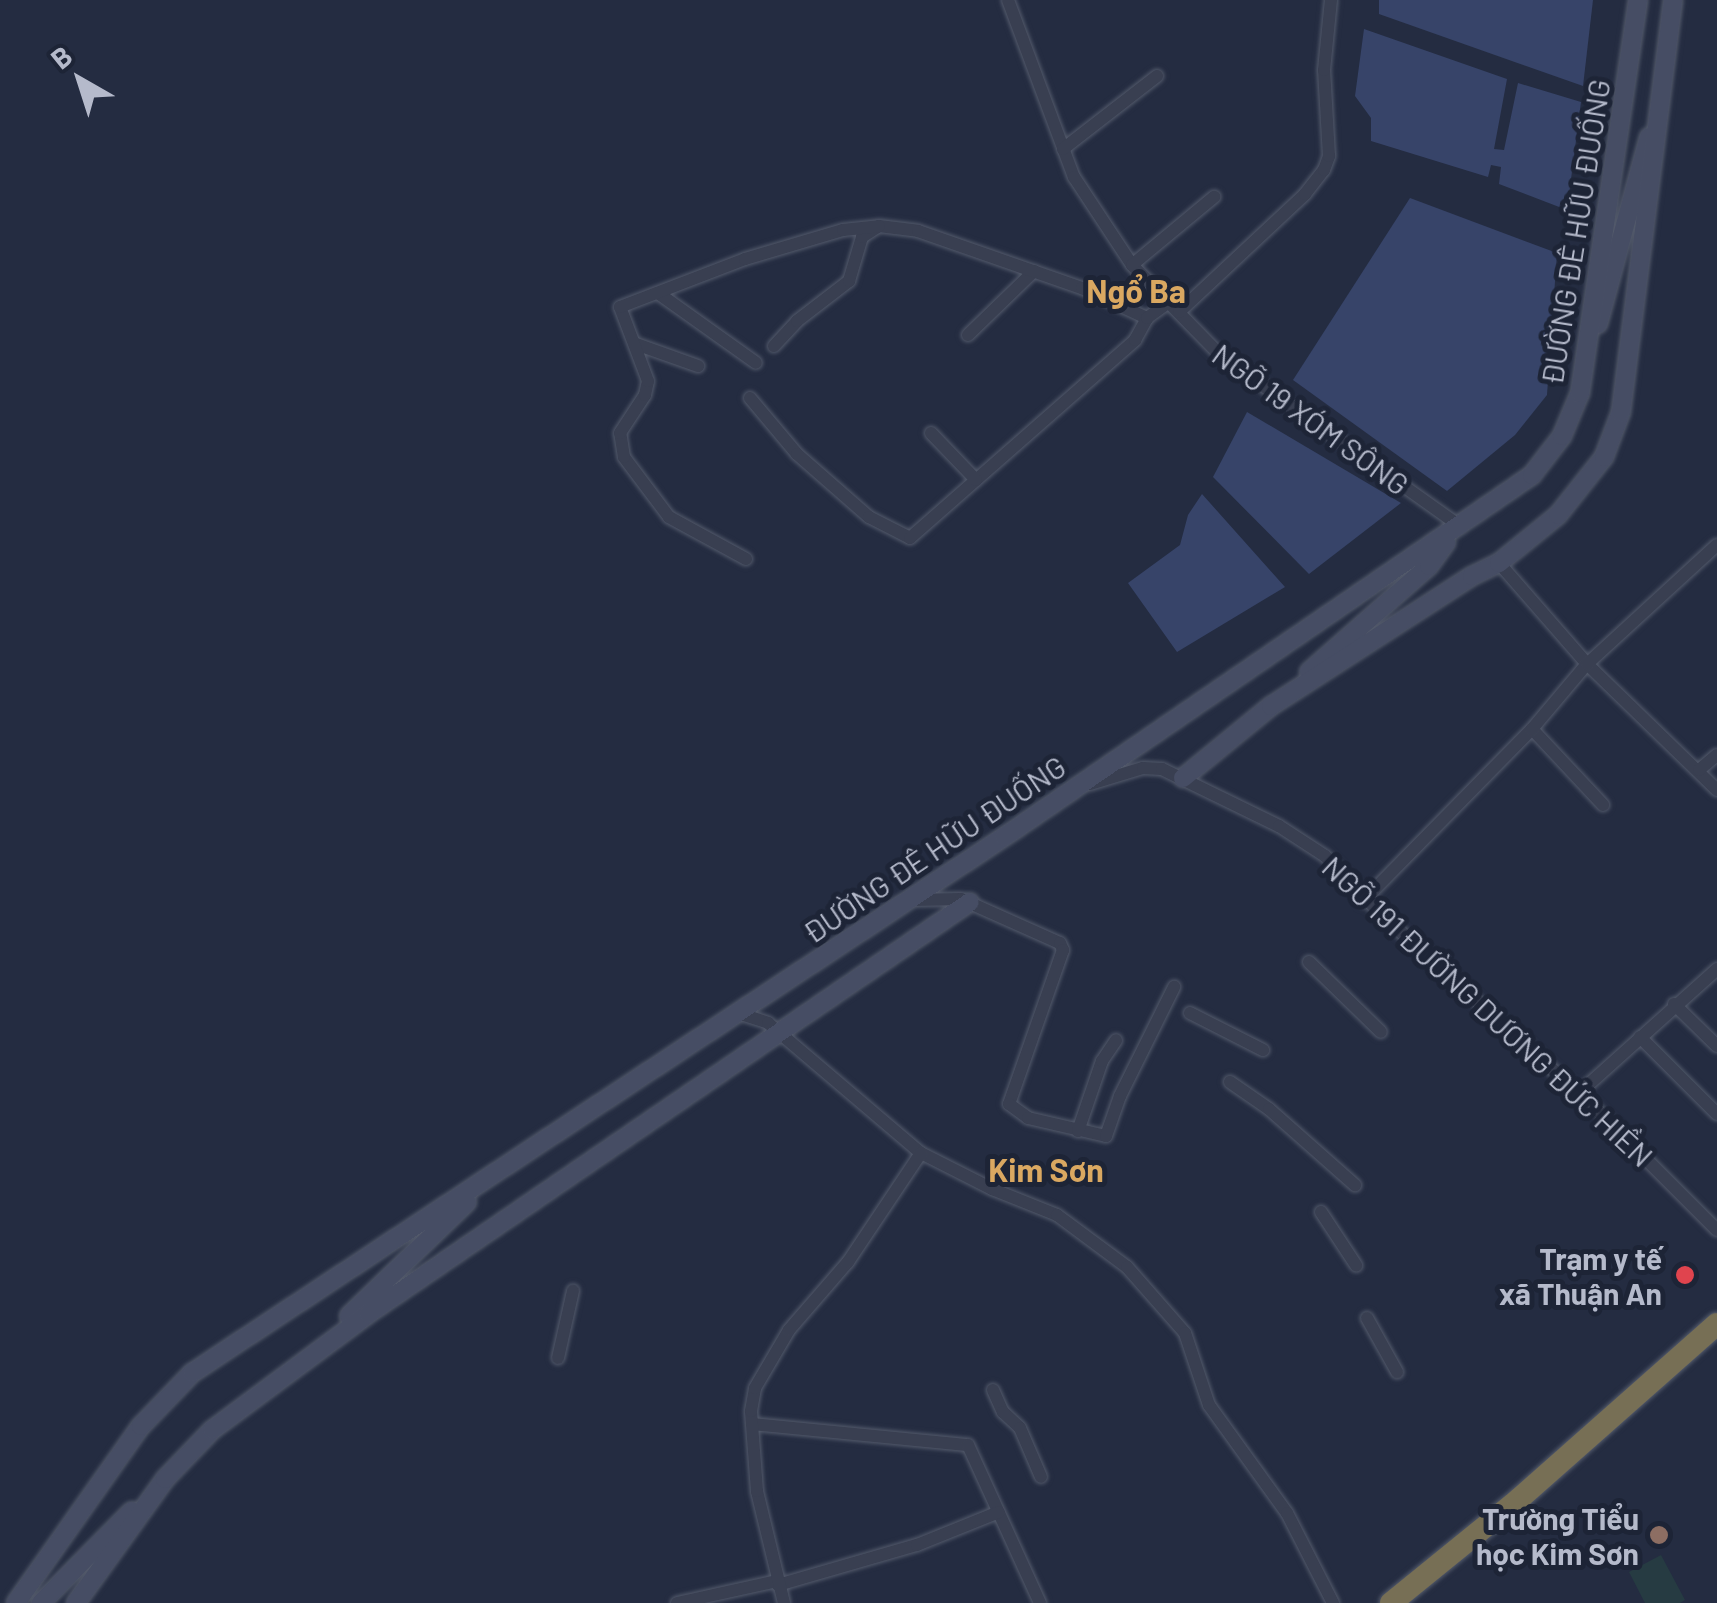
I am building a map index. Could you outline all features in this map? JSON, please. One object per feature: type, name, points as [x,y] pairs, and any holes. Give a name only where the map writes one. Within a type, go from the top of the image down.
[{"type":"highway","points":[[1391,1603],[1519,1500],[1717,1324]]},
{"type":"main road","name":"ĐƯỜNG ĐÊ HỮU ĐUỐNG","points":[[16,1603],[162,1399],[204,1365],[910,900],[1532,475],[1572,416],[1584,372],[1638,0]]},
{"type":"main road","points":[[1271,706],[1472,576],[1499,563],[1558,515],[1604,457],[1621,412],[1673,0]]},
{"type":"main road","points":[[1584,372],[1640,160],[1659,110]]},
{"type":"main road","points":[[1183,778],[1429,566],[1456,530]]},
{"type":"main road","points":[[212,1430],[368,1314],[774,1028],[970,902]]},
{"type":"main road","points":[[41,1603],[212,1430],[367,1300],[492,1177]]},
{"type":"main road","points":[[76,1603],[165,1480]]},
{"type":"street","name":"NGÕ 19 XÓM SÔNG","points":[[1008,0],[1063,149],[1092,212],[1132,265],[1220,355],[1456,530]]},
{"type":"street","points":[[750,398],[797,454],[869,517],[910,538],[1135,340],[1147,318],[1174,308],[1305,194],[1324,170],[1329,156],[1324,70],[1331,0]]},
{"type":"street","points":[[1063,149],[1157,76]]},
{"type":"street","points":[[1132,265],[1214,197]]},
{"type":"street","points":[[746,559],[669,517],[624,457],[618,445],[620,433],[645,395],[648,381],[620,308],[762,254],[843,230],[879,226],[918,231],[1034,271],[1147,318]]},
{"type":"street","points":[[774,346],[797,320],[848,281],[862,237],[879,226]]},
{"type":"street","points":[[968,335],[1034,271]]},
{"type":"street","points":[[658,292],[756,363]]},
{"type":"street","points":[[636,344],[698,366]]},
{"type":"street","points":[[932,432],[976,480]]},
{"type":"street","points":[[1365,899],[1532,729],[1587,664],[1717,546]]},
{"type":"street","points":[[1499,563],[1587,664],[1717,790]]},
{"type":"street","points":[[1532,729],[1603,805]]},
{"type":"street","points":[[1699,770],[1717,755]]},
{"type":"street","name":"NGÕ 191 ĐƯỜNG DƯƠNG ĐỨC HIỀN","points":[[1078,786],[1147,767],[1183,778],[1279,826],[1325,856],[1365,899],[1579,1093],[1717,1230]]},
{"type":"street","points":[[910,900],[970,902],[1060,943],[1063,950],[1009,1104],[1028,1118],[1106,1136],[1120,1096],[1174,988]]},
{"type":"street","points":[[1309,962],[1381,1032]]},
{"type":"street","points":[[1579,1093],[1717,969]]},
{"type":"street","points":[[767,992],[774,1028]]},
{"type":"street","points":[[1674,1004],[1717,1046]]},
{"type":"street","points":[[738,1013],[774,1028],[921,1153],[992,1189],[1057,1214],[1127,1268],[1185,1333],[1209,1405],[1286,1513],[1333,1603]]},
{"type":"street","points":[[1190,1013],[1263,1050]]},
{"type":"street","points":[[1640,1036],[1717,1114]]},
{"type":"street","points":[[1078,1131],[1102,1061],[1116,1040]]},
{"type":"street","points":[[1230,1082],[1269,1109],[1355,1185]]},
{"type":"street","points":[[784,1603],[757,1491],[755,1388],[763,1368],[811,1301],[848,1262],[921,1153]]},
{"type":"street","points":[[1321,1212],[1356,1264]]},
{"type":"street","points":[[558,1358],[573,1291]]},
{"type":"street","points":[[1367,1318],[1397,1372]]},
{"type":"street","points":[[994,1390],[1003,1412],[1020,1428],[1041,1477]]},
{"type":"street","points":[[753,1424],[968,1446],[1040,1603]]},
{"type":"street","points":[[676,1603],[777,1583],[917,1545],[1000,1512]]},
{"type":"shaded area","points":[[1661,1555],[1685,1600],[1680,1603],[1645,1603],[1629,1572]]},
{"type":"water","points":[[1379,0],[1593,0],[1583,86],[1379,14]]},
{"type":"water","points":[[1364,29],[1507,79],[1494,149],[1504,150],[1518,83],[1581,102],[1567,210],[1499,184],[1501,167],[1491,165],[1488,177],[1371,141],[1371,118],[1355,96]]},
{"type":"water","points":[[1410,198],[1557,253],[1547,395],[1515,435],[1447,491],[1293,380]]},
{"type":"water","points":[[1247,412],[1401,503],[1309,574],[1213,477]]},
{"type":"water","points":[[1202,494],[1285,587],[1177,652],[1128,583],[1180,545],[1188,515]]},
{"type":"place","name":"Trạm y tế xã Thuận An","points":[[1685,1275]]},
{"type":"place","name":"Trường Tiểu học Kim Sơn","points":[[1659,1535]]},
{"type":"district","name":"Ngổ Ba","points":[[1136,290]]},
{"type":"district","name":"Kim Sơn","points":[[1046,1169]]}]
